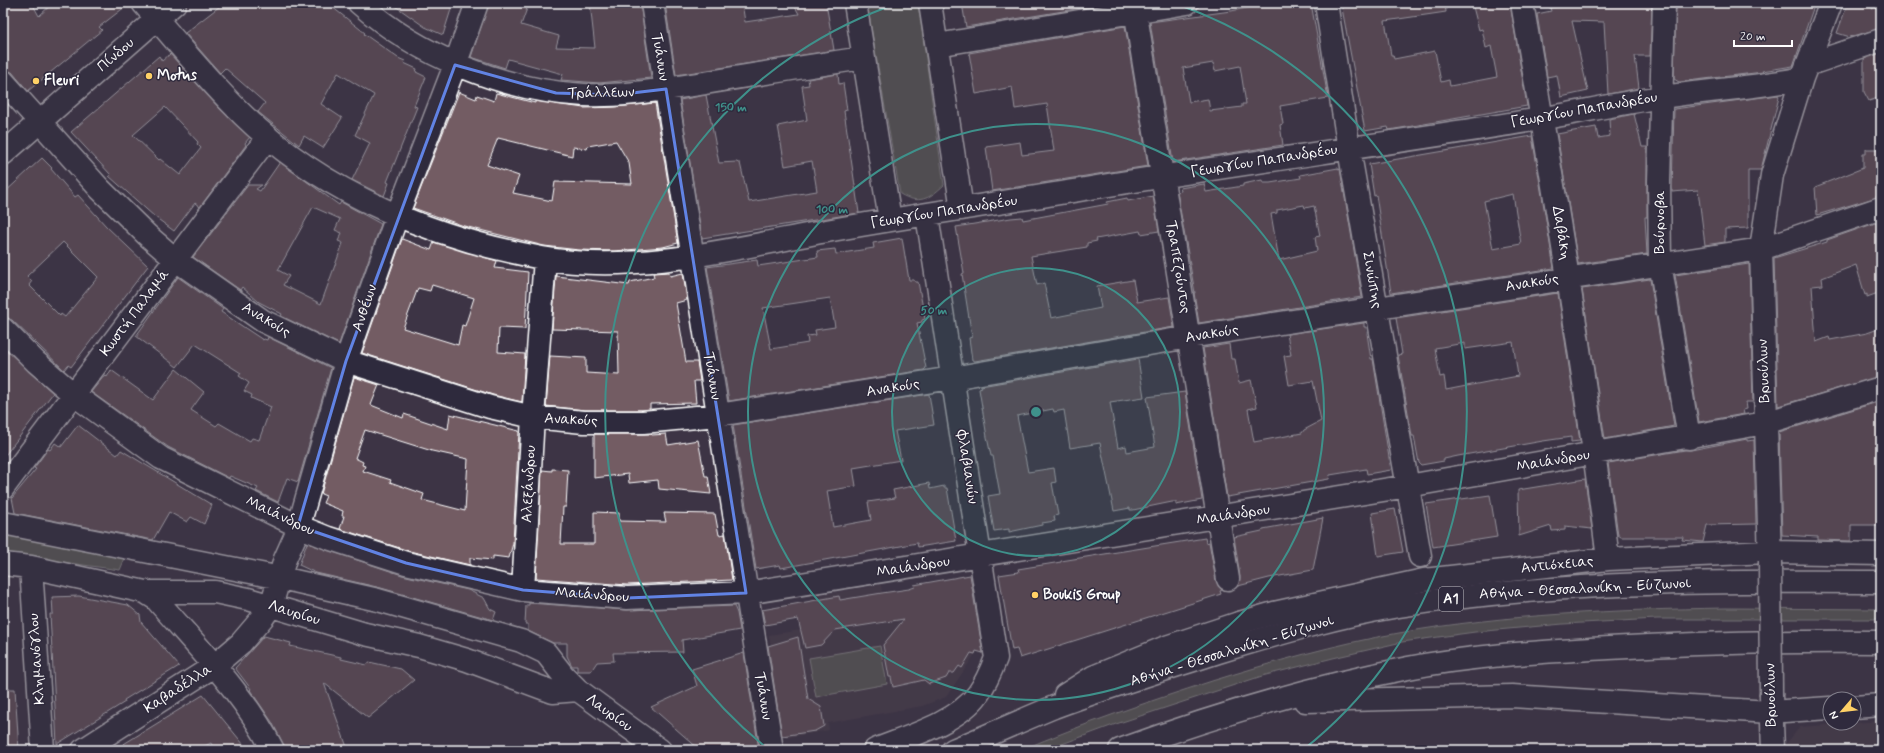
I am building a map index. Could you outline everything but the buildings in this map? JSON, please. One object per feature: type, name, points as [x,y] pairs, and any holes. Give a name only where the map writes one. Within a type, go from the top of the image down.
[{"type":"main road","name":"Πίνδου","points":[[3,154],[38,122],[150,11],[175,3]]},
{"type":"main road","name":"Τράλλεων","points":[[359,3],[389,27],[455,65],[508,82],[556,93],[615,95],[666,89],[863,58]]},
{"type":"main road","name":"Ανθέων","points":[[267,611],[298,526],[346,361],[397,216],[455,65],[477,3]]},
{"type":"main road","name":"Τυάνων","points":[[652,3],[772,750]]},
{"type":"main road","points":[[855,3],[890,220]]},
{"type":"main road","points":[[930,3],[962,209]]},
{"type":"main road","points":[[937,45],[1135,7],[1187,3]]},
{"type":"main road","name":"Σινώπης","points":[[1326,3],[1349,148],[1420,556]]},
{"type":"main road","name":"Δαβάκη","points":[[1522,3],[1568,278],[1595,454],[1608,560]]},
{"type":"main road","name":"Βούρνοβα","points":[[1664,3],[1660,263],[1689,438]]},
{"type":"main road","name":"Βρυούλων","points":[[1773,750],[1771,703],[1770,557],[1761,249],[1772,175],[1804,71],[1831,3]]},
{"type":"main road","name":"Τραπεζούντος","points":[[1135,7],[1164,176],[1228,579]]},
{"type":"main road","name":"Γεωργίου Παπανδρέου","points":[[150,11],[205,75],[243,115],[289,154],[353,194],[397,216],[485,246],[545,259],[574,262],[631,262],[692,255],[890,220],[1542,118],[1662,96],[1781,83],[1804,71],[1881,40]]},
{"type":"main road","name":"Ανακούς","points":[[3,81],[38,122],[100,189],[147,235],[176,260],[263,321],[346,361],[490,407],[533,417],[584,422],[643,422],[718,415],[952,378],[1189,337],[1660,263],[1761,249],[1881,208]]},
{"type":"main road","name":"Κωστή Παλαμά","points":[[3,488],[268,137]]},
{"type":"main road","name":"Φλαβιανών","points":[[875,750],[935,726],[962,709],[977,695],[988,677],[996,658],[927,215]]},
{"type":"main road","name":"Αλεξάνδρου","points":[[523,590],[533,417],[545,259]]},
{"type":"main road","name":"Μαιάνδρου","points":[[3,329],[36,362],[73,394],[160,458],[298,526],[328,538],[406,563],[523,590],[628,598],[746,593],[1218,518],[1689,438],[1765,423],[1881,388]]},
{"type":"main road","name":"Λαυρίου","points":[[11,526],[151,551],[283,569],[378,600],[520,641],[546,653],[563,675],[578,690],[660,750]]},
{"type":"main road","name":"Αντιόχειας","points":[[1038,714],[1093,677],[1166,647],[1239,622],[1424,580],[1608,560],[1881,554]]},
{"type":"main road","name":"Λαυρίου","points":[[3,564],[31,567],[145,592],[215,592],[267,611],[419,646],[467,660],[553,692],[578,690]]},
{"type":"main road","name":"Κλημανόγλου","points":[[31,567],[43,750]]},
{"type":"main road","name":"Αθήνα - Θεσσαλονίκη - Εύζωνοι","points":[[953,750],[1038,714],[1123,683],[1254,641],[1325,622],[1397,607],[1479,596],[1656,583],[1881,582]]},
{"type":"main road","points":[[145,592],[156,599],[234,690],[266,736],[273,750]]},
{"type":"main road","name":"Καβαδέλλα","points":[[83,750],[214,666],[241,643],[267,611]]},
{"type":"main road","points":[[1120,750],[1270,702],[1341,683],[1410,668],[1477,658],[1569,650],[1658,646],[1814,641],[1881,642]]},
{"type":"main road","points":[[1270,702],[1512,696],[1771,703],[1822,707]]},
{"type":"main road","points":[[1862,706],[1881,705]]},
{"type":"highlighted area","points":[[455,65],[556,93],[615,95],[666,89],[746,593],[627,598],[523,590],[406,563],[298,526],[346,361]]},
{"type":"shaded area","points":[[881,585],[882,593],[901,590],[918,641],[975,654],[946,697],[922,706],[828,723],[829,730],[786,738],[769,635],[814,628],[819,604],[818,595]]},
{"type":"shaded area","points":[[1881,721],[1881,750],[1787,750],[1786,744],[1800,727],[1822,725],[1822,731],[1862,731],[1862,722]]},
{"type":"green space","points":[[867,3],[918,3],[944,185],[924,199],[913,199],[900,194]]},
{"type":"green space","points":[[3,534],[125,558],[120,570],[3,554]]},
{"type":"green space","points":[[1725,608],[1881,609],[1881,619],[1657,619],[1563,624],[1475,632],[1402,642],[1262,676],[1116,724],[1046,750],[1021,750],[1115,714],[1212,681],[1305,654],[1375,637],[1480,621],[1521,617],[1644,610]]},
{"type":"green space","points":[[880,646],[887,684],[816,697],[809,658]]},
{"type":"place","name":"Motus","points":[[149,76]]},
{"type":"place","name":"Fleuri","points":[[36,81]]},
{"type":"place","name":"Boukis Group","points":[[1035,595]]}]
